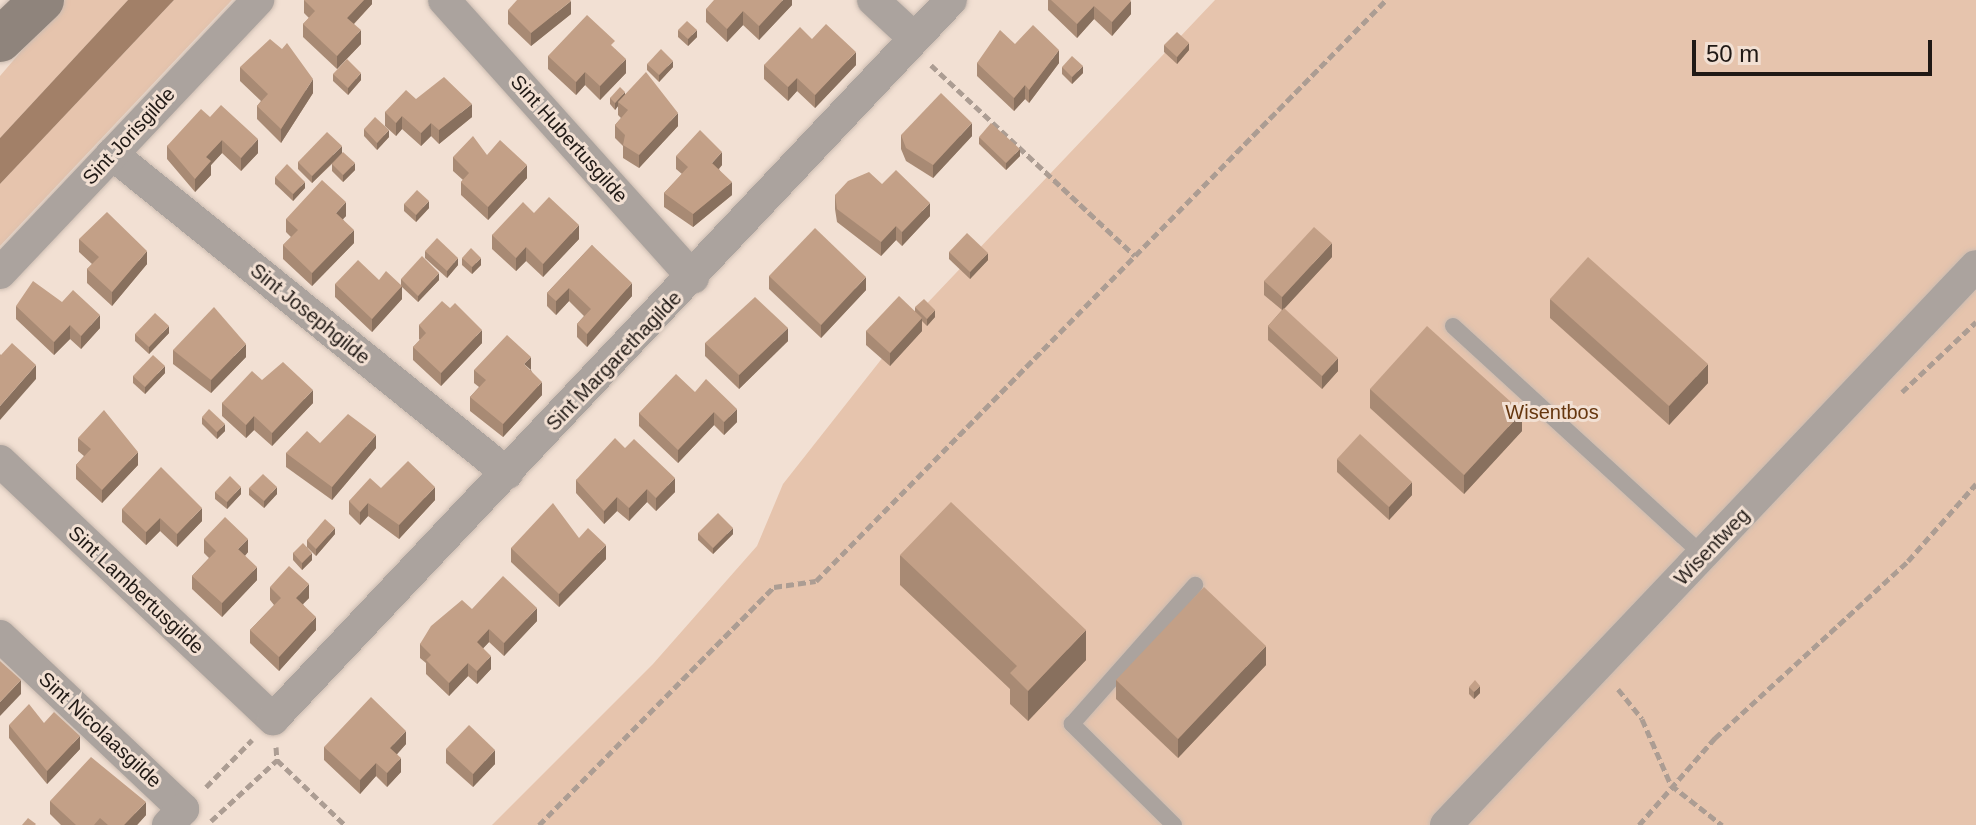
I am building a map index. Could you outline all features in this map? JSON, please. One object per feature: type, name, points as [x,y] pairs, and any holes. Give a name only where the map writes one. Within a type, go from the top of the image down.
[{"type":"street","points":[[4,43],[42,0]]},
{"type":"street","name":"Sint Jorisgilde","points":[[0,273],[258,0]]},
{"type":"street","name":"Sint Hubertusgilde","points":[[444,0],[693,278]]},
{"type":"street","points":[[873,0],[914,38]]},
{"type":"street","name":"Sint Margarethagilde","points":[[273,719],[693,278],[951,0]]},
{"type":"street","name":"Sint Josephgilde","points":[[112,154],[507,473]]},
{"type":"street","name":"Wisentweg","points":[[1446,825],[1976,266]]},
{"type":"street","name":"Sint Lambertusgilde","points":[[0,461],[273,719]]},
{"type":"street","name":"Sint Nicolaasgilde","points":[[0,636],[176,817]]},
{"type":"lane","points":[[1453,326],[1704,556]]},
{"type":"lane","points":[[1174,825],[1072,724],[1195,585]]},
{"type":"path","points":[[539,825],[774,587],[816,581],[1386,0]]},
{"type":"path","points":[[914,38],[930,64],[1135,256]]},
{"type":"path","points":[[1639,825],[1671,785],[1908,561],[1976,484]]},
{"type":"path","points":[[1612,683],[1642,719],[1671,785],[1722,825]]},
{"type":"path","points":[[273,719],[277,760],[345,825]]},
{"type":"path","points":[[176,817],[273,719]]},
{"type":"path","points":[[176,817],[213,822],[277,760]]},
{"type":"green space","points":[[65,0],[128,0],[0,138],[0,76]]},
{"type":"green space","points":[[174,0],[232,0],[0,246],[0,184]]},
{"type":"green space","name":"Wisentbos","points":[[1215,0],[1976,0],[1976,825],[492,825],[653,664],[757,546],[783,484],[917,314]]},
{"type":"shaded area","points":[[128,0],[174,0],[0,184],[0,138]]},
{"type":"building","points":[[304,0],[364,0],[347,18],[361,30],[337,56],[303,24],[315,11]]},
{"type":"building","points":[[517,0],[571,1],[531,33],[508,10]]},
{"type":"building","points":[[714,0],[783,0],[759,26],[743,11],[727,29],[706,9]]},
{"type":"building","points":[[1051,0],[1131,1],[1112,22],[1094,6],[1077,24]]},
{"type":"building","points":[[587,15],[615,41],[611,45],[626,59],[600,86],[585,72],[576,82],[548,56]]},
{"type":"building","points":[[687,21],[697,30],[688,39],[678,30]]},
{"type":"building","points":[[826,24],[856,52],[815,95],[797,78],[788,87],[764,65],[800,27],[812,39]]},
{"type":"building","points":[[1033,25],[1059,50],[1029,90],[1025,85],[1014,98],[977,63],[1000,30],[1015,44]]},
{"type":"building","points":[[1177,32],[1189,43],[1177,57],[1164,45]]},
{"type":"building","points":[[270,39],[282,49],[287,43],[313,79],[281,129],[257,106],[268,94],[240,67]]},
{"type":"building","points":[[661,49],[673,61],[659,75],[647,64]]},
{"type":"building","points":[[1072,56],[1083,66],[1072,77],[1062,67]]},
{"type":"building","points":[[347,59],[361,73],[348,88],[333,74]]},
{"type":"building","points":[[646,72],[678,113],[639,155],[623,145],[625,135],[615,125],[628,110],[618,102]]},
{"type":"building","points":[[444,77],[472,104],[439,130],[431,123],[421,133],[402,116],[396,123],[385,112],[406,90],[416,99]]},
{"type":"building","points":[[620,87],[625,92],[615,103],[610,98]]},
{"type":"building","points":[[941,93],[972,123],[933,165],[906,148],[901,135]]},
{"type":"building","points":[[221,105],[258,139],[241,158],[222,140],[206,157],[211,161],[195,179],[167,146],[201,109],[210,117]]},
{"type":"building","points":[[375,117],[389,130],[377,143],[364,129]]},
{"type":"building","points":[[991,123],[1020,149],[1006,163],[979,137]]},
{"type":"building","points":[[700,130],[722,152],[712,163],[732,182],[693,214],[664,193],[688,167],[676,156]]},
{"type":"building","points":[[327,132],[342,146],[312,176],[298,162]]},
{"type":"building","points":[[473,136],[487,155],[500,140],[527,165],[488,207],[461,182],[469,173],[453,157]]},
{"type":"building","points":[[343,152],[355,163],[343,175],[332,164]]},
{"type":"building","points":[[287,164],[305,182],[293,194],[275,177]]},
{"type":"building","points":[[896,170],[930,203],[902,232],[896,226],[881,242],[837,209],[835,195],[848,181],[869,172],[882,184]]},
{"type":"building","points":[[322,180],[346,202],[336,213],[354,230],[312,273],[283,245],[298,230],[286,219]]},
{"type":"building","points":[[417,190],[429,201],[416,215],[404,204]]},
{"type":"building","points":[[549,197],[579,225],[543,264],[526,247],[516,258],[492,235],[523,202],[534,213]]},
{"type":"building","points":[[107,212],[147,251],[112,292],[87,269],[99,257],[79,239]]},
{"type":"building","points":[[1314,227],[1332,243],[1282,297],[1264,281]]},
{"type":"building","points":[[815,228],[866,277],[821,325],[769,276]]},
{"type":"building","points":[[967,233],[988,253],[970,272],[949,252]]},
{"type":"building","points":[[437,238],[458,258],[447,271],[425,251]]},
{"type":"building","points":[[592,245],[632,283],[587,334],[577,324],[591,309],[569,288],[556,301],[547,293]]},
{"type":"building","points":[[471,248],[481,258],[472,267],[462,258]]},
{"type":"building","points":[[422,256],[439,273],[418,296],[401,279]]},
{"type":"building","points":[[1588,257],[1708,364],[1669,406],[1550,299]]},
{"type":"building","points":[[358,260],[379,280],[386,271],[402,286],[372,319],[335,284]]},
{"type":"building","points":[[33,281],[62,302],[73,290],[100,315],[81,336],[70,325],[54,342],[16,306]]},
{"type":"building","points":[[899,296],[922,318],[890,353],[866,331]]},
{"type":"building","points":[[755,297],[788,328],[739,375],[705,343]]},
{"type":"building","points":[[924,299],[935,310],[927,319],[915,307]]},
{"type":"building","points":[[442,301],[450,308],[455,303],[482,330],[441,373],[413,347],[426,333],[419,325]]},
{"type":"building","points":[[214,307],[246,344],[211,380],[173,350]]},
{"type":"building","points":[[1284,308],[1338,358],[1322,376],[1268,326]]},
{"type":"building","points":[[155,313],[169,326],[149,347],[135,334]]},
{"type":"building","points":[[1427,326],[1522,412],[1464,475],[1370,389]]},
{"type":"building","points":[[507,335],[531,357],[524,364],[542,382],[503,424],[470,397],[486,380],[474,370]]},
{"type":"building","points":[[12,343],[36,365],[0,406],[0,354]]},
{"type":"building","points":[[153,355],[165,366],[145,387],[133,376]]},
{"type":"building","points":[[283,362],[313,390],[272,433],[254,416],[246,425],[222,403],[252,371],[262,380]]},
{"type":"building","points":[[676,374],[695,392],[706,379],[737,409],[724,422],[714,412],[678,450],[639,413]]},
{"type":"building","points":[[209,409],[225,424],[217,432],[202,417]]},
{"type":"building","points":[[104,410],[138,452],[102,490],[76,465],[91,449],[78,438]]},
{"type":"building","points":[[348,414],[376,435],[332,487],[286,453],[307,431],[320,443]]},
{"type":"building","points":[[1360,434],[1412,482],[1389,507],[1337,459]]},
{"type":"building","points":[[615,438],[625,448],[634,439],[675,478],[656,498],[647,489],[629,508],[617,497],[604,511],[576,480]]},
{"type":"building","points":[[408,461],[435,487],[399,525],[368,503],[360,512],[349,501],[370,478],[381,488]]},
{"type":"building","points":[[161,467],[202,508],[177,534],[160,518],[146,532],[122,509]]},
{"type":"building","points":[[263,474],[277,487],[264,501],[249,488]]},
{"type":"building","points":[[230,476],[241,487],[227,502],[215,492]]},
{"type":"building","points":[[951,502],[1086,630],[1028,691],[1010,673],[1017,666],[900,555]]},
{"type":"building","points":[[553,503],[579,538],[588,528],[606,545],[559,594],[511,548]]},
{"type":"building","points":[[718,513],[733,528],[713,548],[698,533]]},
{"type":"building","points":[[225,517],[248,539],[238,549],[257,567],[222,603],[192,576],[216,551],[204,539]]},
{"type":"building","points":[[325,519],[335,528],[316,549],[307,540]]},
{"type":"building","points":[[303,543],[312,553],[302,563],[293,553]]},
{"type":"building","points":[[289,566],[309,584],[296,598],[316,617],[279,657],[250,630],[281,598],[270,587]]},
{"type":"building","points":[[503,576],[537,608],[504,643],[489,629],[477,642],[491,656],[477,671],[468,663],[449,683],[426,660],[431,655],[420,644],[431,626],[462,600],[472,609]]},
{"type":"building","points":[[1204,587],[1266,646],[1178,739],[1116,680]]},
{"type":"building","points":[[0,661],[21,680],[0,702]]},
{"type":"building","points":[[1475,680],[1480,686],[1474,692],[1469,687]]},
{"type":"building","points":[[371,697],[406,731],[390,748],[401,758],[387,773],[376,763],[360,780],[324,747]]},
{"type":"building","points":[[29,704],[44,723],[54,712],[80,736],[47,771],[9,725]]},
{"type":"building","points":[[469,725],[495,750],[473,774],[446,749]]},
{"type":"building","points":[[91,757],[146,802],[124,825],[108,825],[100,818],[94,825],[76,825],[50,801]]},
{"type":"building","points":[[28,818],[36,824],[22,825]]}]
